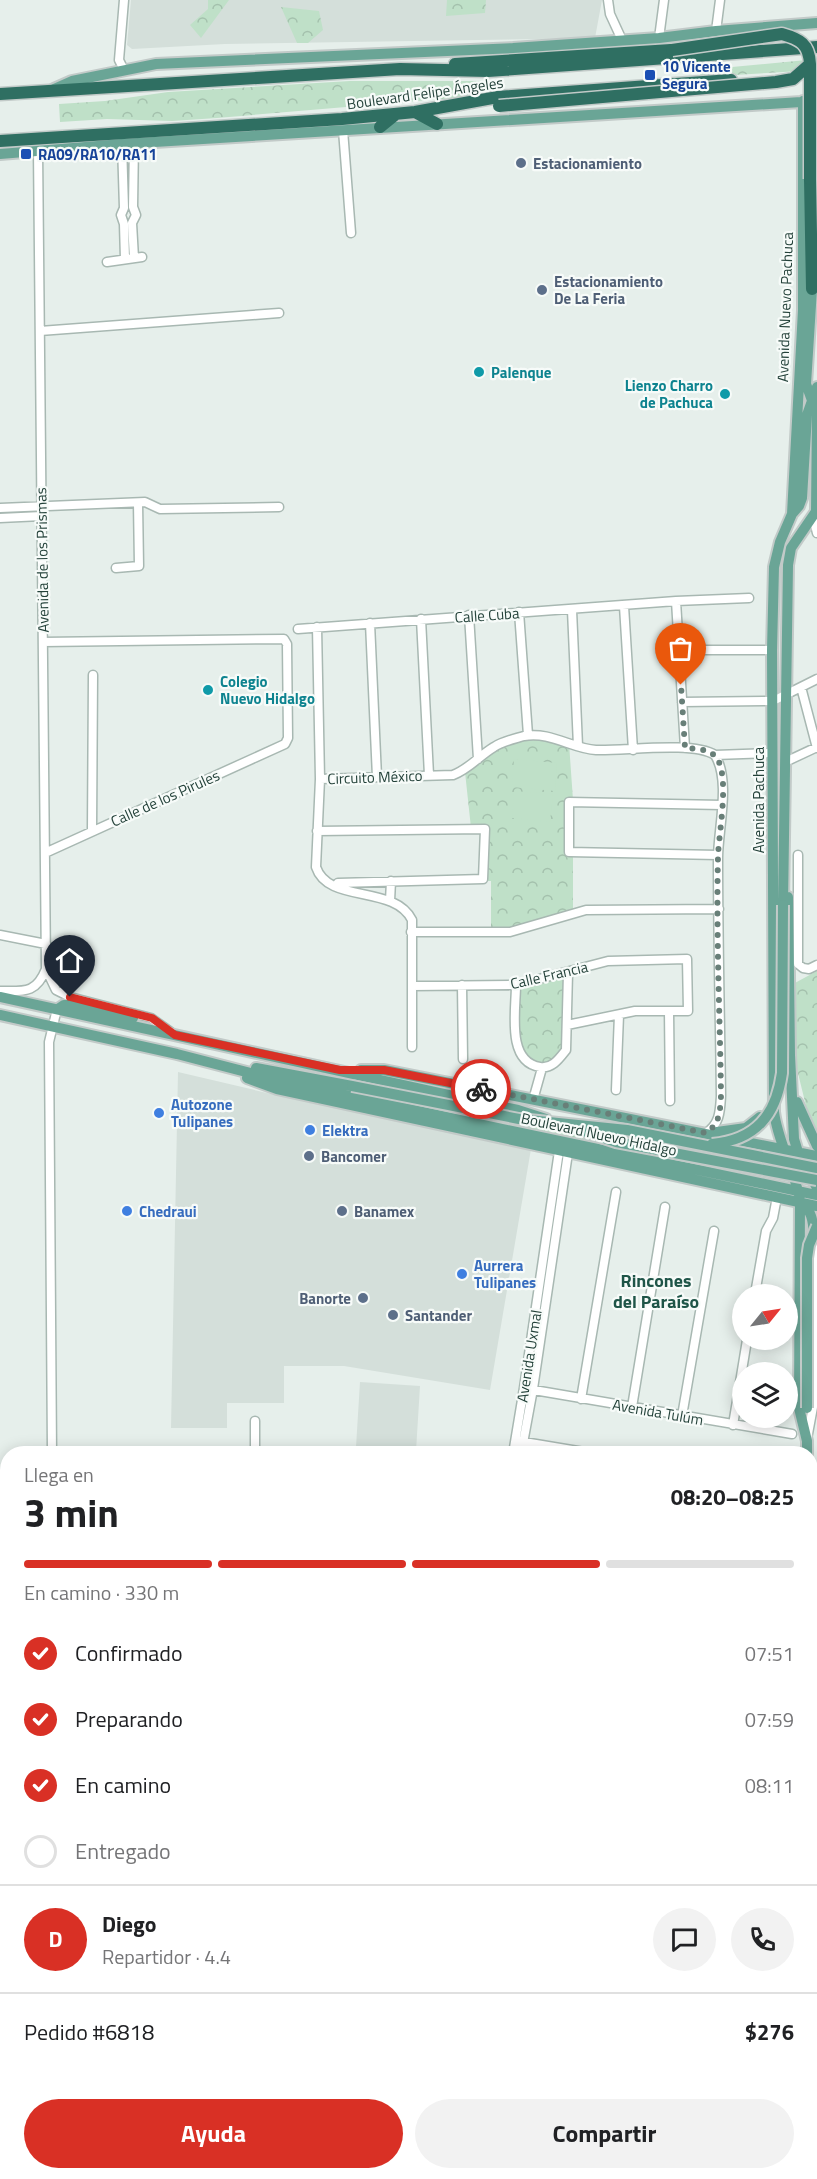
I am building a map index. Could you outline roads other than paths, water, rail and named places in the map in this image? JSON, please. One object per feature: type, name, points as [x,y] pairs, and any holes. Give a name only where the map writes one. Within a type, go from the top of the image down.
[{"type":"highway","points":[[400,69],[489,60],[672,50],[782,34],[798,38],[807,46],[814,69],[812,289]]},
{"type":"highway","name":"Boulevard Felipe Ángeles","points":[[3,92],[400,69],[488,71],[817,47]]},
{"type":"highway","name":"Boulevard Felipe Ángeles","points":[[0,141],[396,114],[498,97],[814,69]]},
{"type":"highway","points":[[459,104],[499,106],[776,82],[793,80],[814,69]]},
{"type":"highway","points":[[415,112],[437,124]]},
{"type":"highway","points":[[380,127],[396,114]]},
{"type":"main road","name":"Boulevard Felipe Ángeles","points":[[49,91],[72,81],[156,64],[513,48],[659,38],[817,23]]},
{"type":"main road","name":"Avenida Nuevo Pachuca","points":[[792,513],[803,310],[803,101]]},
{"type":"main road","name":"Boulevard Felipe Ángeles","points":[[0,154],[380,127],[817,101]]},
{"type":"main road","points":[[802,122],[817,117]]},
{"type":"main road","points":[[792,513],[817,512],[817,414],[806,384],[812,289]]},
{"type":"main road","points":[[812,401],[817,387]]},
{"type":"main road","name":"Avenida Pachuca","points":[[783,1149],[775,1121],[774,1090],[772,650],[774,567],[780,542],[792,513],[799,506],[802,498],[807,415],[812,401]]},
{"type":"main road","name":"Avenida Pachuca","points":[[784,858],[788,565],[791,548],[817,512]]},
{"type":"main road","points":[[703,1145],[730,1141],[750,1133],[768,1116],[780,1091],[784,858]]},
{"type":"main road","points":[[784,858],[789,905],[790,1055],[794,1138],[798,1152],[816,1178],[805,1182],[799,1196],[799,1408],[807,1442]]},
{"type":"main road","points":[[0,997],[57,1010]]},
{"type":"main road","name":"Boulevard Nuevo Hidalgo","points":[[57,1010],[64,1005],[73,1005],[147,1022],[175,1035],[518,1110],[616,1142],[816,1178]]},
{"type":"main road","name":"Boulevard Nuevo Hidalgo","points":[[0,1015],[200,1059],[285,1082],[747,1180],[799,1196],[817,1195]]},
{"type":"main road","points":[[200,1059],[277,1089],[777,1197],[799,1196]]},
{"type":"main road","name":"Boulevard Nuevo Hidalgo","points":[[200,1059],[285,1072],[519,1119],[627,1130],[703,1145],[816,1178]]},
{"type":"main road","name":"Boulevard Nuevo Hidalgo","points":[[340,1070],[384,1070],[817,1156]]},
{"type":"main road","points":[[706,1133],[746,1128],[762,1116],[774,1090]]},
{"type":"main road","points":[[793,1093],[817,1146]]},
{"type":"main road","points":[[783,1149],[799,1196],[813,1220],[816,1243]]},
{"type":"main road","points":[[747,1180],[790,1168],[796,1162],[798,1152]]},
{"type":"main road","points":[[585,1157],[615,1153]]},
{"type":"main road","points":[[750,1191],[799,1196],[817,1206]]},
{"type":"main road","points":[[777,1197],[792,1206],[799,1230]]},
{"type":"main road","points":[[807,1446],[812,1407],[807,1258],[812,1235],[817,1226]]},
{"type":"street","points":[[124,0],[119,60],[124,70]]},
{"type":"street","points":[[608,0],[610,14],[622,40]]},
{"type":"street","points":[[659,38],[664,0]]},
{"type":"street","points":[[716,31],[720,0]]},
{"type":"street","points":[[343,130],[351,233]]},
{"type":"street","points":[[107,262],[133,258],[128,223],[121,215],[129,208],[134,143]]},
{"type":"street","points":[[122,144],[129,208],[136,215],[128,223]]},
{"type":"street","name":"Avenida de los Prismas","points":[[38,150],[46,969]]},
{"type":"street","points":[[40,331],[279,313]]},
{"type":"street","points":[[116,568],[139,566],[138,502]]},
{"type":"street","points":[[0,508],[138,502],[145,502],[160,509],[279,507]]},
{"type":"street","points":[[817,512],[815,525],[817,533]]},
{"type":"street","points":[[0,518],[42,516]]},
{"type":"street","name":"Calle Cuba","points":[[298,629],[469,615],[748,598]]},
{"type":"street","points":[[676,602],[685,748]]},
{"type":"street","points":[[624,606],[633,750]]},
{"type":"street","points":[[572,610],[578,746]]},
{"type":"street","points":[[519,612],[528,735]]},
{"type":"street","points":[[469,615],[478,759]]},
{"type":"street","points":[[421,619],[429,775]]},
{"type":"street","points":[[370,623],[377,777]]},
{"type":"street","points":[[317,627],[320,779]]},
{"type":"street","name":"Calle de los Pirules","points":[[43,642],[284,639],[287,644],[288,738],[285,744],[45,853]]},
{"type":"street","points":[[678,650],[772,650]]},
{"type":"street","points":[[92,831],[93,675]]},
{"type":"street","points":[[682,702],[772,701],[817,679]]},
{"type":"street","points":[[785,762],[817,748],[801,687]]},
{"type":"street","name":"Circuito México","points":[[328,884],[318,874],[316,867],[320,779],[453,775],[465,771],[495,746],[528,735],[566,741],[593,750],[685,748],[700,749],[715,755],[768,753]]},
{"type":"street","points":[[706,1133],[716,1125],[719,1119],[721,1096],[718,855],[722,805],[721,770],[715,755]]},
{"type":"street","points":[[718,855],[569,852],[569,802],[722,805]]},
{"type":"street","points":[[317,831],[484,829],[483,879],[328,884]]},
{"type":"street","points":[[798,855],[798,964],[809,969],[817,965]]},
{"type":"street","points":[[390,901],[391,881]]},
{"type":"street","points":[[328,884],[390,901],[408,912],[412,920],[412,1047]]},
{"type":"street","points":[[411,932],[510,932],[586,910],[719,909]]},
{"type":"street","points":[[0,935],[46,944]]},
{"type":"street","name":"Calle Francia","points":[[412,986],[516,986],[608,961],[687,959],[688,1011],[669,1011]]},
{"type":"street","points":[[0,991],[24,991],[35,987],[46,969]]},
{"type":"street","points":[[46,969],[56,990],[70,997],[152,1018],[175,1035]]},
{"type":"street","points":[[516,986],[516,1043],[520,1055],[529,1064],[542,1068],[550,1066],[566,1050],[568,973]]},
{"type":"street","points":[[462,985],[463,1059]]},
{"type":"street","points":[[52,1446],[49,1042],[57,1010]]},
{"type":"street","points":[[567,1025],[635,1011],[669,1011],[670,1101]]},
{"type":"street","points":[[616,1090],[619,1015]]},
{"type":"street","points":[[533,1100],[542,1068]]},
{"type":"street","name":"Avenida Uxmal","points":[[517,1446],[529,1389],[564,1152]]},
{"type":"street","points":[[581,1399],[616,1192]]},
{"type":"street","points":[[757,1284],[766,1231],[773,1218],[777,1197]]},
{"type":"street","points":[[632,1407],[665,1207]]},
{"type":"street","points":[[682,1416],[714,1231]]},
{"type":"street","points":[[812,1407],[816,1243]]},
{"type":"street","name":"Avenida Tulúm","points":[[529,1389],[732,1425]]},
{"type":"street","points":[[255,1421],[255,1446]]},
{"type":"street","name":"Avenida Tulúm","points":[[753,1428],[792,1434]]},
{"type":"street","points":[[519,1441],[549,1446]]},
{"type":"street","name":"Avenida Uxmal","points":[[519,1441],[520,1446]]},
{"type":"place","name":"10 Vicente Segura","points":[[650,75]]},
{"type":"place","name":"RA09/RA10/RA11","points":[[26,154]]},
{"type":"place","name":"Estacionamiento","points":[[521,163]]},
{"type":"place","name":"Estacionamiento De La Feria","points":[[542,290]]},
{"type":"place","name":"Palenque","points":[[479,372]]},
{"type":"place","name":"Lienzo Charro de Pachuca","points":[[725,394]]},
{"type":"place","name":"Colegio Nuevo Hidalgo","points":[[208,690]]},
{"type":"place","name":"Autozone Tulipanes","points":[[159,1113]]},
{"type":"place","name":"Elektra","points":[[310,1130]]},
{"type":"place","name":"Bancomer","points":[[309,1156]]},
{"type":"place","name":"Chedraui","points":[[127,1211]]},
{"type":"place","name":"Banamex","points":[[342,1211]]},
{"type":"place","name":"Aurrera Tulipanes","points":[[462,1274]]},
{"type":"place","name":"Banorte","points":[[363,1298]]},
{"type":"place","name":"Santander","points":[[393,1315]]},
{"type":"district","name":"Rincones del Paraíso","points":[[656,1290]]}]
